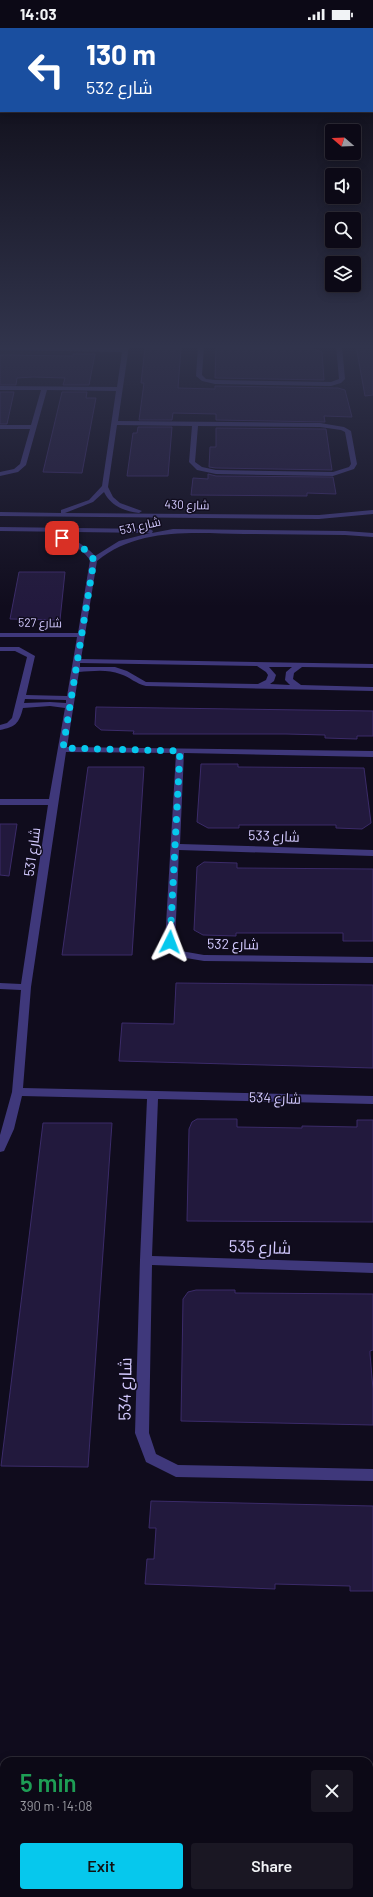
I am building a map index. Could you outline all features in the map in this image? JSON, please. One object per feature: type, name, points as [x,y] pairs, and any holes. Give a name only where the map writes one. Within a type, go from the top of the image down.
[{"type":"street","points":[[0,474],[16,471],[23,465],[31,433]]},
{"type":"street","points":[[113,433],[105,488],[110,499],[130,510],[164,516]]},
{"type":"street","points":[[194,433],[192,462],[196,467],[203,470],[216,472],[333,474],[352,468],[354,464],[348,433]]},
{"type":"street","points":[[49,515],[72,509],[91,501],[105,488]]},
{"type":"street","name":"شارع 430","points":[[0,514],[319,518],[373,512]]},
{"type":"street","name":"شارع 430","points":[[0,529],[327,532],[373,535]]},
{"type":"street","points":[[23,530],[54,535],[79,544],[87,550],[94,560]]},
{"type":"street","name":"شارع 531","points":[[0,1148],[8,1129],[17,1092],[26,987],[53,802],[94,560],[102,552],[122,541],[173,531]]},
{"type":"street","name":"شارع 527","points":[[0,635],[80,636]]},
{"type":"street","points":[[0,649],[16,649],[31,656],[16,719],[10,725],[0,728]]},
{"type":"street","points":[[130,675],[136,667],[144,663]]},
{"type":"street","points":[[76,666],[144,663],[373,666]]},
{"type":"street","points":[[259,687],[270,681],[272,675],[269,670],[260,665]]},
{"type":"street","points":[[76,666],[112,670],[130,675],[134,680],[146,684],[373,689]]},
{"type":"street","points":[[299,666],[290,672],[289,680],[300,688]]},
{"type":"street","points":[[22,697],[71,702]]},
{"type":"street","points":[[19,706],[71,702]]},
{"type":"street","points":[[63,748],[373,754]]},
{"type":"street","name":"شارع 532","points":[[180,751],[170,942],[178,954],[204,958],[373,960]]},
{"type":"street","points":[[0,802],[53,802]]},
{"type":"street","name":"شارع 533","points":[[174,847],[373,852]]},
{"type":"street","points":[[0,986],[26,987]]},
{"type":"street","name":"شارع 534","points":[[17,1092],[373,1100]]},
{"type":"street","name":"شارع 534","points":[[153,1094],[146,1260],[142,1433],[152,1458],[176,1471],[373,1475]]},
{"type":"street","name":"شارع 535","points":[[146,1260],[373,1268]]},
{"type":"building","points":[[52,433],[89,433],[82,473],[43,472]]},
{"type":"building","points":[[133,433],[171,433],[168,476],[127,476]]},
{"type":"building","points":[[216,433],[327,433],[332,470],[209,467],[210,447],[216,447]]},
{"type":"building","points":[[208,474],[216,476],[333,477],[336,494],[307,493],[307,496],[191,495],[193,478],[208,479]]},
{"type":"building","points":[[19,572],[65,572],[60,620],[10,619]]},
{"type":"building","points":[[96,707],[373,711],[373,736],[357,736],[357,739],[325,738],[325,735],[286,734],[133,734],[134,731],[101,730],[95,725]]},
{"type":"building","points":[[201,764],[238,764],[238,767],[364,768],[371,823],[362,829],[336,828],[336,825],[239,825],[239,828],[208,828],[197,822]]},
{"type":"building","points":[[88,767],[144,767],[132,955],[62,955]]},
{"type":"building","points":[[0,824],[17,824],[9,876],[0,875]]},
{"type":"building","points":[[204,862],[237,863],[237,868],[373,869],[373,941],[343,941],[343,933],[236,933],[236,936],[203,935],[194,930],[197,867]]},
{"type":"building","points":[[176,983],[373,985],[373,1068],[119,1061],[122,1023],[174,1024]]},
{"type":"building","points":[[197,1119],[237,1119],[237,1127],[302,1128],[302,1126],[357,1127],[357,1120],[373,1120],[373,1222],[187,1221],[189,1129],[192,1122]]},
{"type":"building","points":[[43,1123],[112,1123],[88,1467],[1,1466]]},
{"type":"building","points":[[196,1290],[235,1290],[235,1293],[373,1294],[373,1350],[370,1351],[370,1354],[373,1389],[373,1425],[181,1421],[183,1299],[188,1292]]},
{"type":"building","points":[[151,1501],[373,1506],[373,1591],[350,1591],[350,1586],[275,1584],[275,1589],[145,1584],[147,1559],[154,1559],[156,1528],[149,1528]]},
{"type":"route","points":[[62,538],[79,544],[87,550],[94,560],[80,636],[63,748],[180,751],[170,942]]}]
